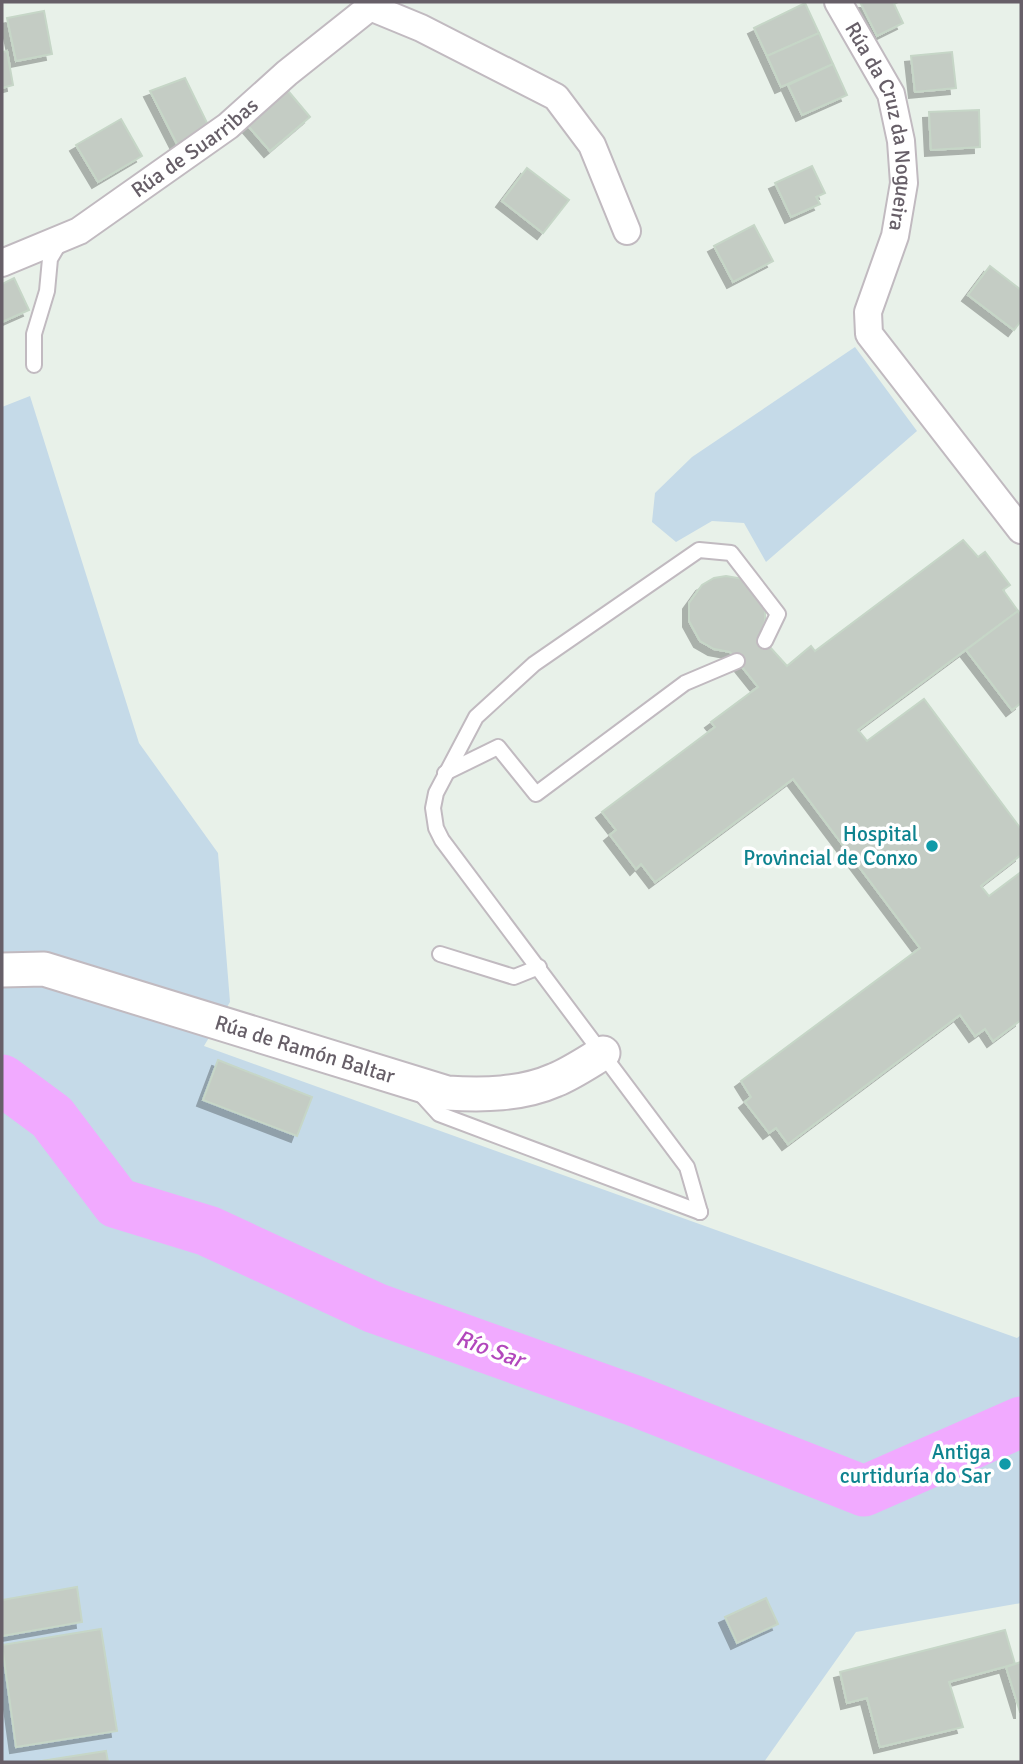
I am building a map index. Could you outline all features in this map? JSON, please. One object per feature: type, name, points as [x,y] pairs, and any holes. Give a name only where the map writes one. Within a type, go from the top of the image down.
[{"type":"street","name":"Rúa da Cruz da Nogueira","points":[[838,2],[891,94],[901,141],[904,183],[895,236],[868,312],[869,334],[1021,530]]},
{"type":"street","name":"Rúa de Suarribas","points":[[2,263],[79,231],[228,127],[371,4],[556,97],[592,145],[627,231]]},
{"type":"street","name":"Rúa de Ramón Baltar","points":[[2,970],[44,969],[447,1093],[506,1093],[534,1088],[556,1080],[603,1053]]},
{"type":"lane","points":[[34,365],[34,334],[47,291],[50,259],[62,238]]},
{"type":"lane","points":[[409,1082],[439,1114],[700,1212],[687,1167],[442,840],[436,828],[433,808],[444,774],[476,717],[534,664],[699,550],[731,552],[778,614],[765,641]]},
{"type":"lane","points":[[444,774],[498,747],[536,794],[685,683],[737,661]]},
{"type":"lane","points":[[440,954],[514,977],[539,967]]},
{"type":"shaded area","points":[[855,347],[917,431],[766,562],[744,523],[712,521],[676,542],[652,522],[655,493],[692,457]]},
{"type":"shaded area","points":[[30,396],[139,743],[218,853],[230,1002],[204,1046],[1017,1338],[1021,1335],[1021,1603],[856,1632],[764,1762],[2,1762],[2,407]]},
{"type":"building","points":[[860,2],[898,2],[894,4],[903,23],[877,36]]},
{"type":"building","points":[[805,3],[819,33],[767,56],[754,28]]},
{"type":"building","points":[[44,11],[52,54],[16,61],[7,18]]},
{"type":"building","points":[[819,33],[833,64],[781,87],[767,56]]},
{"type":"building","points":[[7,51],[13,85],[2,88],[2,52]]},
{"type":"building","points":[[952,52],[956,88],[915,92],[911,56]]},
{"type":"building","points":[[833,64],[847,95],[802,115],[788,85]]},
{"type":"building","points":[[185,78],[209,127],[180,150],[150,91]]},
{"type":"building","points":[[284,86],[310,117],[270,151],[243,120]]},
{"type":"building","points":[[979,110],[980,147],[931,150],[929,112]]},
{"type":"building","points":[[121,119],[142,156],[98,182],[76,145]]},
{"type":"building","points":[[812,166],[825,193],[816,197],[820,204],[791,217],[775,183]]},
{"type":"building","points":[[527,168],[569,200],[543,233],[502,201]]},
{"type":"building","points":[[754,225],[773,261],[733,282],[714,246]]},
{"type":"building","points":[[990,266],[1021,290],[1021,321],[1014,330],[968,295]]},
{"type":"building","points":[[14,278],[29,310],[2,322],[2,284]]},
{"type":"building","name":"Hospital Provincial de Conxo","points":[[963,540],[978,557],[985,552],[1010,585],[1003,590],[1018,611],[858,730],[867,741],[924,699],[1021,829],[1021,855],[981,886],[989,896],[1021,872],[1021,1020],[993,1041],[985,1029],[975,1036],[960,1015],[788,1144],[776,1128],[769,1133],[745,1102],[751,1097],[741,1081],[920,948],[793,779],[655,882],[641,864],[636,869],[610,835],[616,830],[602,812],[715,727],[711,722],[758,687],[730,652],[714,649],[700,641],[689,621],[689,603],[702,585],[714,578],[726,576],[743,579],[765,605],[765,621],[760,636],[787,666],[811,646],[815,651]]},
{"type":"building","points":[[1018,611],[1021,616],[1021,703],[1012,710],[966,650]]},
{"type":"building","points":[[218,1060],[312,1097],[297,1136],[203,1100]]},
{"type":"building","points":[[77,1587],[82,1622],[2,1636],[2,1600]]},
{"type":"building","points":[[766,1598],[778,1624],[737,1643],[725,1617]]},
{"type":"building","points":[[101,1629],[117,1731],[16,1747],[2,1645]]},
{"type":"building","points":[[1005,1630],[1015,1664],[949,1682],[963,1727],[880,1747],[867,1698],[847,1703],[840,1672]]},
{"type":"building","points":[[1021,1662],[1021,1712],[1020,1712],[1006,1667]]},
{"type":"building","points":[[106,1751],[108,1762],[35,1762]]},
{"type":"waterway","name":"Río Sar","points":[[2,1080],[52,1117],[117,1203],[208,1231],[375,1308],[635,1401],[864,1491],[1021,1422]]},
{"type":"place","name":"Hospital Provincial de Conxo","points":[[932,846]]},
{"type":"place","name":"Antiga curtiduría do Sar","points":[[1005,1464]]}]
